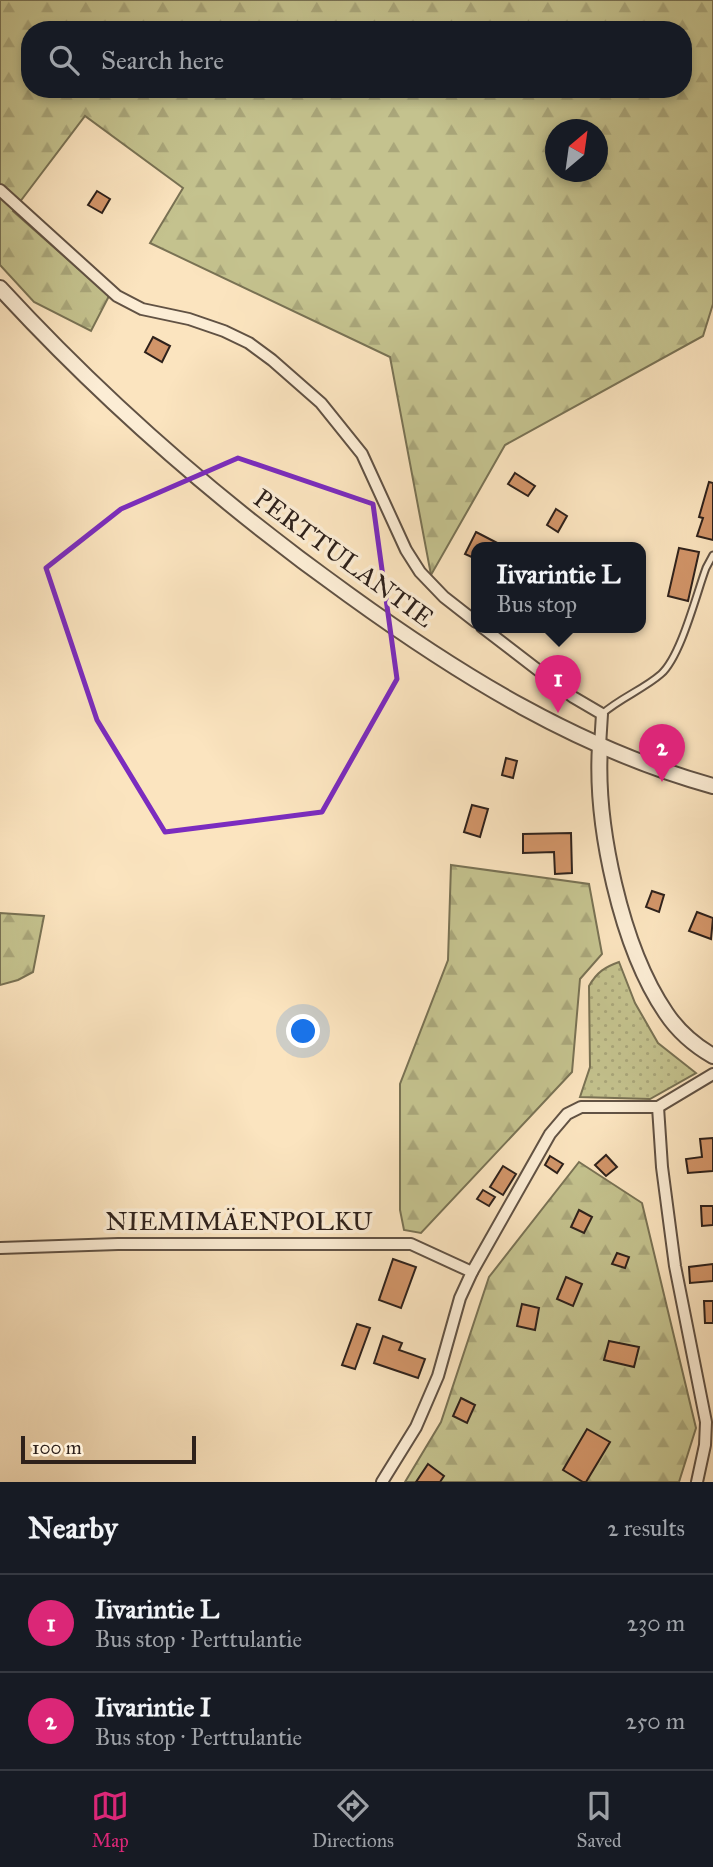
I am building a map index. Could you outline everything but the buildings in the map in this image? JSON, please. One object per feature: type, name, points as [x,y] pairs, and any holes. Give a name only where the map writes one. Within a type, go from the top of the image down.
[{"type":"street","points":[[0,190],[117,296],[142,309],[190,319],[249,343],[321,403],[362,454],[406,550],[419,572],[444,597],[471,618]]},
{"type":"street","name":"PERTTULANTIE","points":[[0,288],[139,426],[315,571],[402,634],[477,682],[555,725],[641,762],[713,786]]},
{"type":"street","points":[[490,633],[573,697],[602,715],[599,772],[605,826],[618,897],[629,934],[644,972],[667,1015],[697,1047],[713,1056]]},
{"type":"street","points":[[382,1482],[416,1427],[432,1389],[460,1298],[472,1272],[550,1134],[566,1114],[581,1107],[658,1107],[713,1074]]},
{"type":"street","points":[[658,1107],[662,1167],[675,1266],[706,1422],[705,1445],[697,1482]]},
{"type":"street","name":"NIEMIMÄENPOLKU","points":[[0,1248],[132,1244],[411,1244],[472,1272]]},
{"type":"lane","points":[[602,715],[616,702],[661,674],[671,660],[713,555]]},
{"type":"highlighted area","points":[[238,458],[373,504],[397,679],[322,812],[165,832],[97,720],[46,568],[121,509]]},
{"type":"green space","points":[[0,0],[713,0],[713,304],[703,336],[505,445],[431,575],[390,357],[150,243],[183,188],[85,116],[13,211],[109,296],[91,331],[34,302],[0,265]]},
{"type":"green space","points":[[451,865],[589,884],[602,954],[580,979],[572,1072],[421,1233],[404,1230],[400,1210],[400,1084],[448,960]]},
{"type":"green space","points":[[0,913],[44,916],[33,972],[0,985]]},
{"type":"green space","points":[[619,962],[635,1003],[658,1043],[696,1073],[650,1099],[580,1097],[590,1067],[589,986],[602,971]]},
{"type":"green space","points":[[579,1162],[642,1203],[696,1428],[679,1482],[405,1482],[441,1422],[489,1277]]},
{"type":"place","name":"Iivarintie L","points":[[558,713]]},
{"type":"place","name":"Iivarintie I","points":[[662,782]]}]
